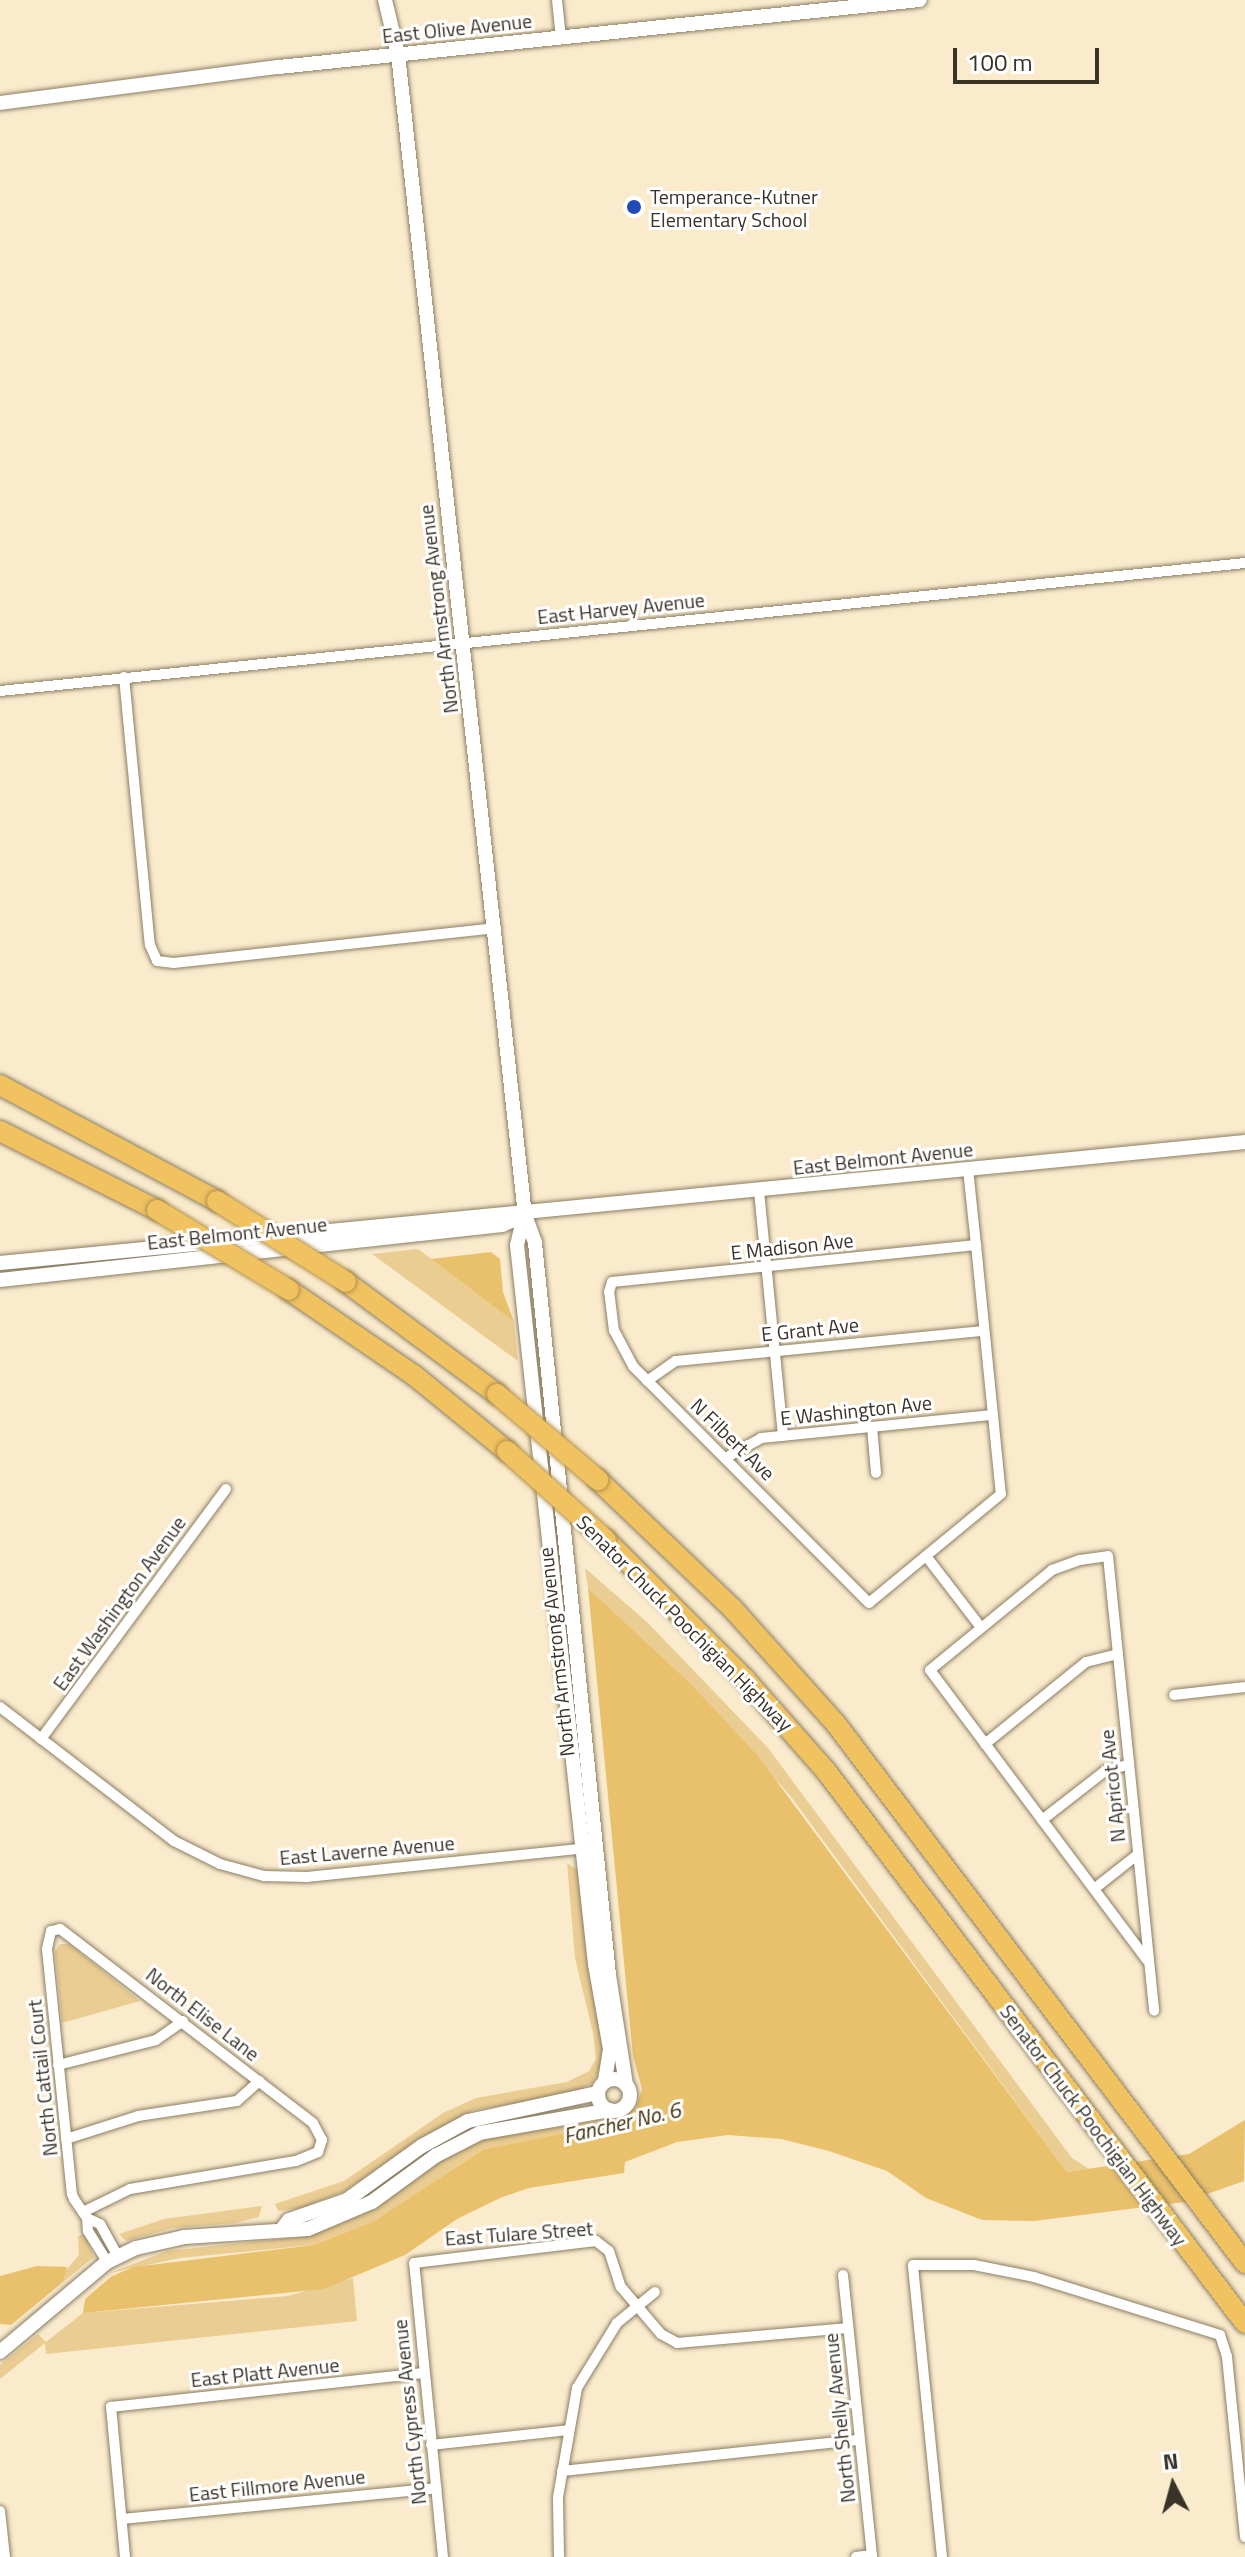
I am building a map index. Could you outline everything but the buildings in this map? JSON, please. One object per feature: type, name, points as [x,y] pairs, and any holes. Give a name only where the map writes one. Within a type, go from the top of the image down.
[{"type":"highway","name":"Senator Chuck Poochigian Highway","points":[[0,1083],[217,1201],[346,1282],[497,1394],[598,1480],[732,1608],[836,1724],[1245,2263]]},
{"type":"highway","name":"Senator Chuck Poochigian Highway","points":[[0,1131],[157,1210],[289,1290],[415,1376],[507,1451],[606,1540],[745,1679],[826,1771],[1245,2323]]},
{"type":"highway","points":[[1206,2213],[1231,2228],[1245,2245]]},
{"type":"street","name":"North Armstrong Avenue","points":[[385,0],[398,54],[461,642],[496,928],[525,1215],[517,1245],[610,2049],[602,2087]]},
{"type":"street","points":[[557,0],[561,37]]},
{"type":"street","name":"East Olive Avenue","points":[[0,103],[398,54],[920,0]]},
{"type":"street","name":"East Harvey Avenue","points":[[0,691],[1245,563]]},
{"type":"street","points":[[124,677],[150,945],[157,961],[174,963],[496,928]]},
{"type":"street","name":"East Belmont Avenue","points":[[0,1263],[500,1212],[525,1215],[1245,1142]]},
{"type":"street","points":[[968,1169],[1001,1494],[926,1556],[980,1626],[930,1670],[1147,1960]]},
{"type":"street","points":[[759,1191],[783,1436]]},
{"type":"street","name":"East Belmont Avenue","points":[[0,1280],[502,1225],[525,1215]]},
{"type":"street","name":"E Madison Ave","points":[[612,1282],[976,1245]]},
{"type":"street","name":"N Filbert Ave","points":[[612,1282],[614,1331],[647,1381],[729,1456],[869,1603],[926,1556]]},
{"type":"street","name":"E Grant Ave","points":[[647,1381],[676,1361],[984,1331]]},
{"type":"street","name":"E Washington Ave","points":[[729,1456],[748,1442],[783,1436],[993,1415]]},
{"type":"street","points":[[872,1427],[876,1473]]},
{"type":"street","name":"East Washington Avenue","points":[[41,1739],[226,1489]]},
{"type":"street","name":"N Apricot Ave","points":[[980,1626],[1052,1570],[1108,1556],[1154,2011]]},
{"type":"street","points":[[985,1744],[1086,1662],[1118,1654]]},
{"type":"street","points":[[1174,1695],[1245,1687]]},
{"type":"street","name":"East Laverne Avenue","points":[[0,1707],[174,1841],[220,1864],[264,1876],[307,1877],[589,1847]]},
{"type":"street","points":[[1042,1820],[1105,1771],[1128,1765]]},
{"type":"street","name":"North Armstrong Avenue","points":[[589,1847],[626,2085]]},
{"type":"street","points":[[1094,1889],[1137,1855]]},
{"type":"street","name":"North Elise Lane","points":[[51,1931],[69,1933],[313,2123],[322,2140],[318,2152],[296,2161],[130,2189],[85,2215]]},
{"type":"street","name":"North Cattail Court","points":[[51,1931],[47,1949],[72,2194],[85,2215],[100,2224],[113,2259]]},
{"type":"street","points":[[58,2065],[156,2040],[183,2021]]},
{"type":"street","points":[[0,2352],[113,2259],[174,2239],[308,2229],[353,2212],[435,2156],[480,2133],[610,2110],[628,2101],[626,2085],[619,2080],[468,2121],[422,2146],[347,2200],[289,2220],[282,2229]]},
{"type":"street","points":[[66,2139],[138,2116],[237,2101],[259,2081]]},
{"type":"street","points":[[602,2087],[599,2102],[610,2110]]},
{"type":"street","name":"East Tulare Street","points":[[414,2263],[596,2241],[605,2245],[613,2273],[637,2305]]},
{"type":"street","name":"North Cypress Avenue","points":[[414,2263],[443,2557]]},
{"type":"street","points":[[942,2557],[913,2265],[974,2265],[1034,2277],[1220,2335],[1227,2357],[1245,2537]]},
{"type":"street","name":"North Shelly Avenue","points":[[843,2275],[872,2556]]},
{"type":"street","points":[[559,2557],[562,2471],[577,2388],[597,2349],[637,2305],[655,2292]]},
{"type":"street","points":[[637,2305],[661,2334],[677,2343],[848,2328]]},
{"type":"street","name":"East Platt Avenue","points":[[122,2519],[111,2407],[423,2373]]},
{"type":"street","points":[[431,2445],[568,2430]]},
{"type":"street","points":[[562,2471],[859,2440]]},
{"type":"street","name":"East Fillmore Avenue","points":[[122,2519],[436,2488]]},
{"type":"street","points":[[0,2511],[5,2557]]},
{"type":"street","points":[[122,2519],[125,2557]]},
{"type":"street","points":[[856,2557],[872,2556]]},
{"type":"shaded area","points":[[418,1249],[514,1322],[518,1361],[372,1254]]},
{"type":"shaded area","points":[[585,1568],[648,1623],[768,1748],[1072,2158],[1089,2169],[1067,2172],[792,1798],[688,1681],[588,1588]]},
{"type":"shaded area","points":[[567,1863],[578,1870],[588,1968],[605,2057],[593,2083],[568,2095],[474,2110],[419,2139],[347,2190],[302,2208],[278,2211],[275,2204],[344,2181],[443,2113],[476,2098],[567,2082],[589,2071],[596,2059],[575,1958]]},
{"type":"shaded area","points":[[60,1944],[69,1944],[140,2001],[62,2023],[55,1951]]},
{"type":"shaded area","points":[[620,2117],[619,2122],[484,2149],[374,2221],[314,2245],[180,2258],[110,2273],[167,2251],[309,2236],[370,2211],[441,2159],[482,2139]]},
{"type":"shaded area","points":[[262,2206],[259,2217],[235,2223],[173,2228],[126,2241],[119,2234],[164,2219]]},
{"type":"shaded area","points":[[84,2233],[94,2257],[63,2282],[62,2275],[79,2255],[78,2237]]},
{"type":"shaded area","points":[[353,2278],[357,2321],[46,2354],[45,2343],[0,2379],[0,2365],[38,2334],[46,2342],[83,2313],[288,2296]]},
{"type":"water","points":[[491,1252],[500,1259],[503,1292],[514,1322],[431,1259]]},
{"type":"water","name":"Fancher No. 6","points":[[588,1588],[688,1681],[757,1755],[1067,2172],[1189,2154],[1245,2120],[1244,2181],[1185,2202],[1034,2221],[982,2220],[926,2198],[887,2171],[829,2151],[781,2139],[728,2135],[677,2142],[625,2162],[624,2173],[529,2188],[500,2198],[457,2219],[405,2255],[324,2289],[83,2313],[85,2299],[112,2276],[134,2267],[314,2245],[374,2221],[484,2149],[619,2122],[636,2107],[642,2089],[633,2056]]},
{"type":"water","points":[[37,2266],[67,2267],[63,2282],[11,2325],[0,2324],[0,2276]]},
{"type":"place","name":"Temperance-Kutner Elementary School","points":[[634,207]]}]
